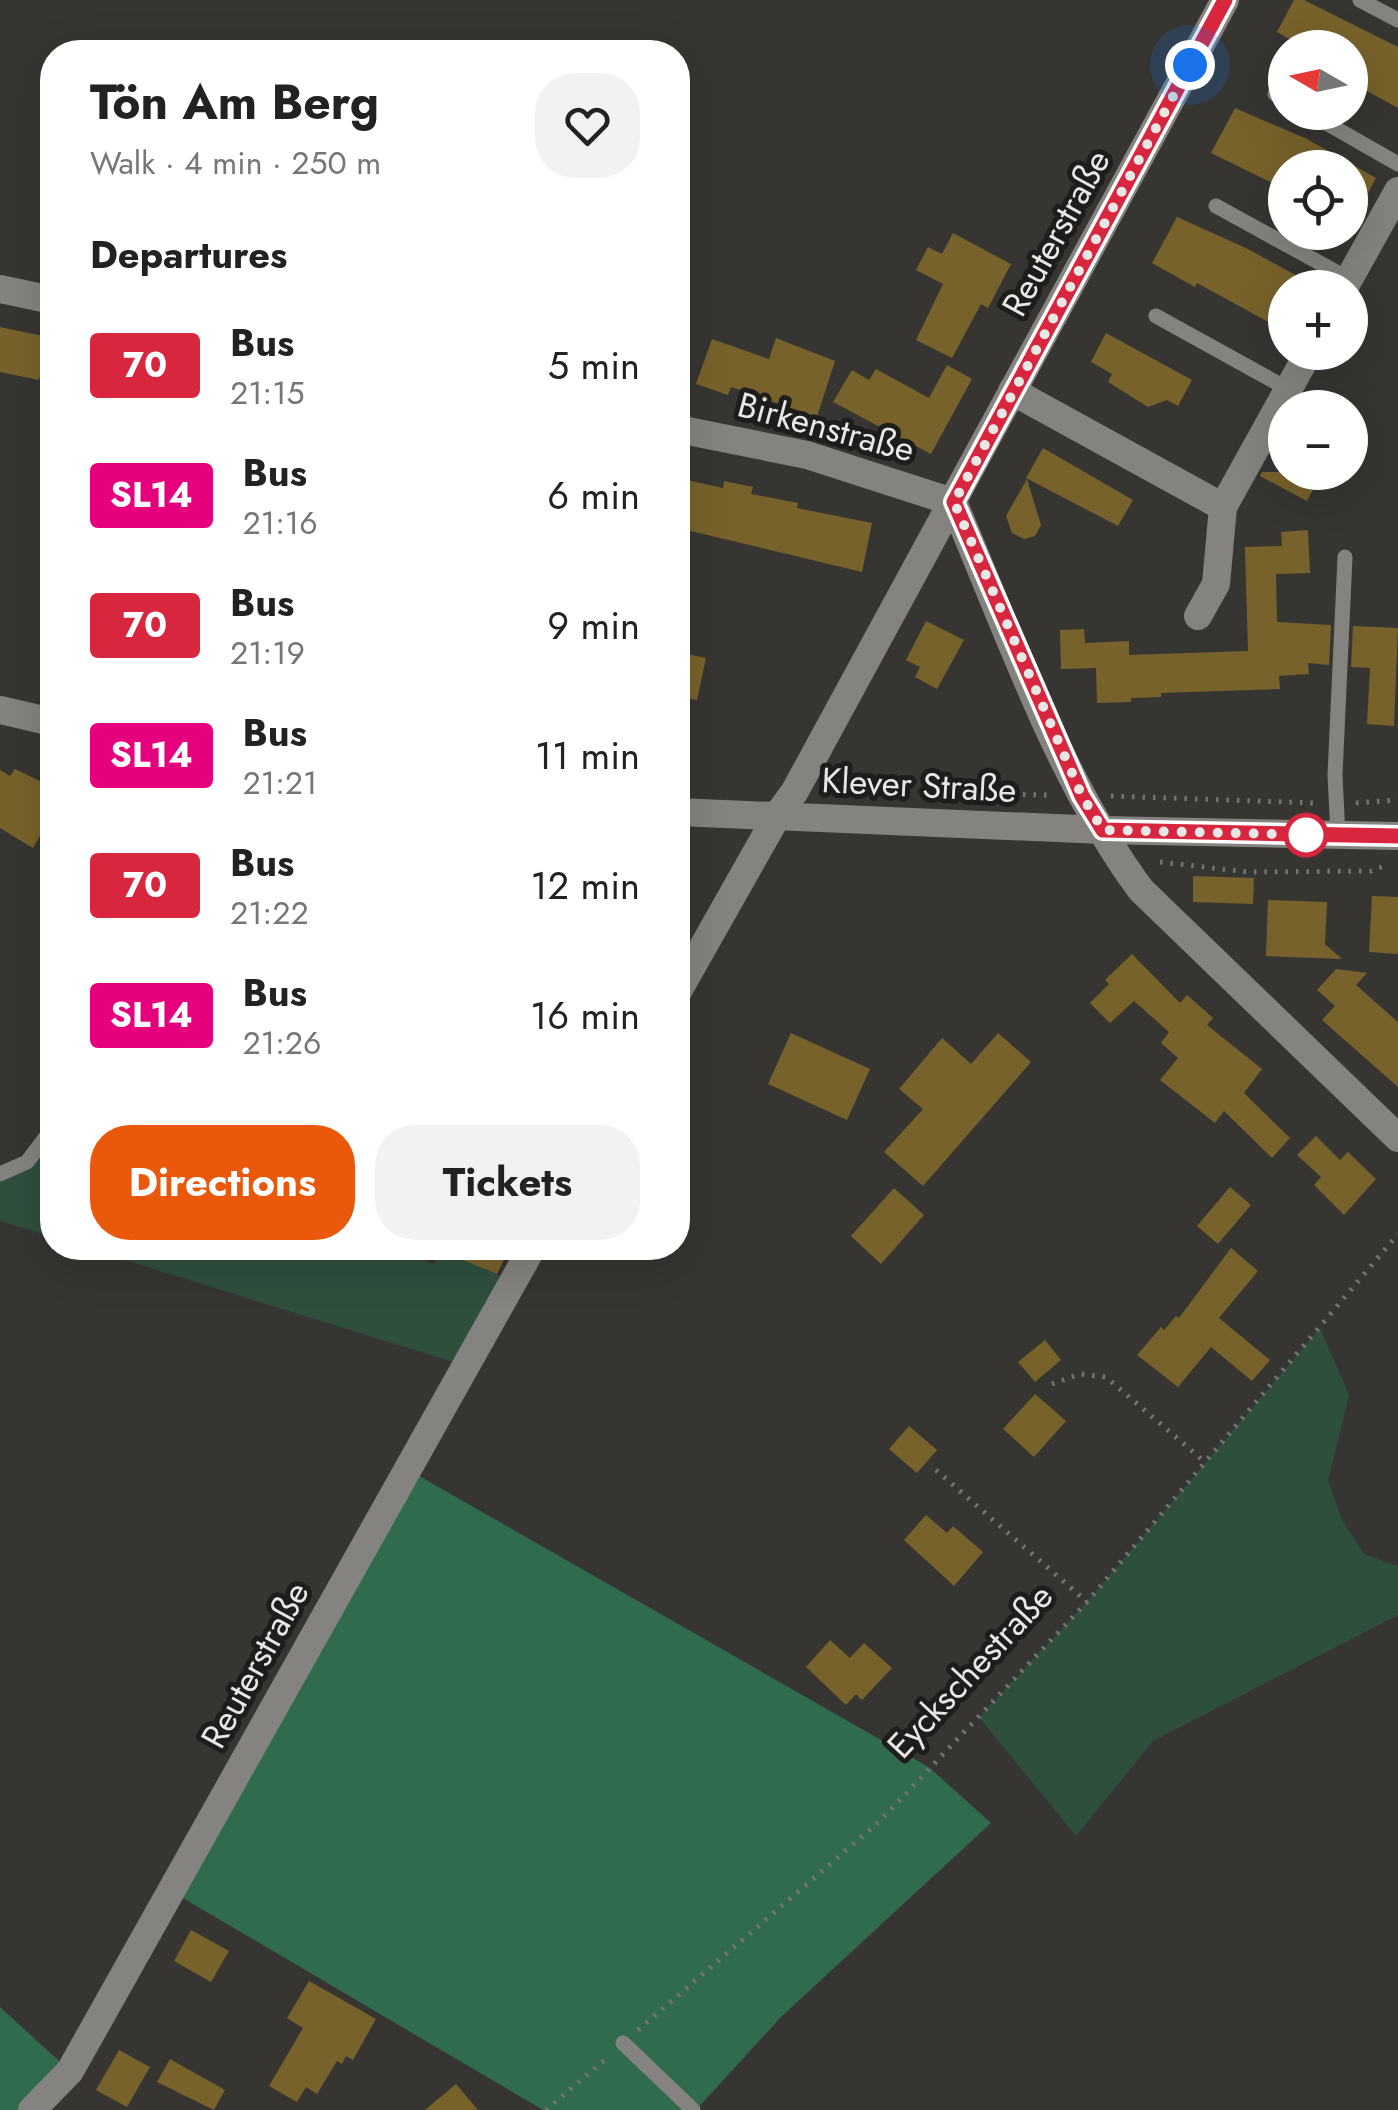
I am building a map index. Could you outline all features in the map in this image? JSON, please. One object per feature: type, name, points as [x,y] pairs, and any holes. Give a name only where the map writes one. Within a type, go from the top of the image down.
[{"type":"street","name":"Reuterstraße","points":[[690,970],[776,816],[795,791],[1225,0]]},
{"type":"street","points":[[1354,270],[1398,191]]},
{"type":"street","points":[[0,289],[40,297]]},
{"type":"street","points":[[1198,616],[1216,584],[1223,507],[1298,370]]},
{"type":"street","points":[[1012,391],[1223,507]]},
{"type":"street","name":"Birkenstraße","points":[[690,432],[807,456],[954,502]]},
{"type":"street","points":[[954,502],[1082,796],[1141,890],[1398,1138]]},
{"type":"street","points":[[0,710],[40,719]]},
{"type":"street","name":"Klever Straße","points":[[690,812],[1103,830],[1398,836]]},
{"type":"street","name":"Reuterstraße","points":[[32,2110],[70,2071],[525,1260]]},
{"type":"lane","points":[[1360,0],[1398,20]]},
{"type":"lane","points":[[1338,130],[1398,164]]},
{"type":"lane","points":[[1216,206],[1325,270]]},
{"type":"lane","points":[[1156,316],[1288,389]]},
{"type":"lane","points":[[1338,836],[1335,775],[1345,557]]},
{"type":"lane","points":[[0,1174],[28,1162],[40,1146]]},
{"type":"lane","points":[[623,2044],[694,2110]]},
{"type":"path","name":"Eyckschestraße","points":[[546,2110],[880,1821],[1087,1602],[1398,1234]]},
{"type":"path","points":[[1052,1384],[1080,1374],[1106,1377],[1206,1464]]},
{"type":"path","points":[[936,1470],[1087,1602]]},
{"type":"green space","points":[[40,1142],[40,1233],[0,1221],[0,1174],[11,1173]]},
{"type":"green space","points":[[125,1260],[423,1260],[434,1264],[436,1260],[467,1260],[513,1282],[466,1366]]},
{"type":"green space","points":[[1320,1328],[1349,1395],[1328,1481],[1342,1520],[1364,1554],[1398,1566],[1398,1615],[1153,1741],[1076,1836],[979,1717],[1087,1602]]},
{"type":"green space","points":[[407,1469],[930,1768],[991,1823],[781,2017],[696,2110],[543,2110],[171,1891]]},
{"type":"green space","points":[[0,2007],[70,2071],[32,2110],[0,2110]]},
{"type":"building","points":[[1294,0],[1304,0],[1364,30],[1278,30]]},
{"type":"building","points":[[1368,32],[1398,47],[1398,108],[1368,92]]},
{"type":"building","points":[[1235,108],[1268,122],[1268,130],[1286,130],[1326,150],[1268,150],[1268,181],[1211,153]]},
{"type":"building","points":[[1368,173],[1376,178],[1368,193]]},
{"type":"building","points":[[1177,217],[1286,270],[1268,270],[1268,322],[1152,263]]},
{"type":"building","points":[[953,233],[1011,264],[988,308],[981,304],[952,358],[916,340],[943,284],[916,270],[928,247],[942,254]]},
{"type":"building","points":[[0,327],[40,335],[39,380],[0,372]]},
{"type":"building","points":[[1106,333],[1192,380],[1178,406],[1167,400],[1148,407],[1108,382],[1112,374],[1091,362]]},
{"type":"building","points":[[776,338],[835,361],[817,417],[731,387],[728,395],[696,384],[712,339],[769,359]]},
{"type":"building","points":[[947,365],[972,379],[931,454],[833,402],[852,370],[869,380],[876,369],[929,398]]},
{"type":"building","points":[[1043,448],[1133,500],[1118,526],[1026,478]]},
{"type":"building","points":[[1027,479],[1041,525],[1035,536],[1024,539],[1012,533],[1006,516]]},
{"type":"building","points":[[690,481],[723,488],[724,481],[753,487],[751,494],[798,503],[797,508],[872,523],[862,572],[690,531]]},
{"type":"building","points":[[1286,490],[1313,490],[1307,501]]},
{"type":"building","points":[[1308,530],[1310,573],[1276,574],[1277,622],[1331,625],[1329,665],[1308,663],[1309,674],[1279,676],[1280,689],[1161,693],[1161,697],[1131,698],[1131,702],[1097,703],[1096,668],[1061,669],[1060,630],[1084,629],[1085,643],[1129,641],[1129,655],[1248,651],[1245,547],[1282,546],[1281,532]]},
{"type":"building","points":[[926,621],[964,640],[937,689],[915,677],[920,667],[906,660]]},
{"type":"building","points":[[1353,626],[1398,628],[1394,726],[1367,724],[1370,668],[1351,667]]},
{"type":"building","points":[[690,655],[706,658],[697,700],[690,699]]},
{"type":"building","points":[[15,769],[40,781],[40,836],[33,848],[0,828],[0,770],[10,776]]},
{"type":"building","points":[[1193,876],[1254,878],[1253,904],[1193,902]]},
{"type":"building","points":[[1372,896],[1398,897],[1398,954],[1369,952]]},
{"type":"building","points":[[1268,900],[1327,902],[1325,944],[1342,959],[1266,956]]},
{"type":"building","points":[[1132,954],[1180,1003],[1187,995],[1213,1018],[1207,1025],[1262,1069],[1244,1093],[1290,1138],[1272,1158],[1224,1111],[1215,1123],[1160,1080],[1178,1058],[1161,1043],[1169,1032],[1134,1001],[1110,1023],[1090,1003],[1109,984],[1105,980]]},
{"type":"building","points":[[1336,969],[1367,973],[1356,985],[1398,1022],[1398,1087],[1322,1020],[1335,1006],[1317,990]]},
{"type":"building","points":[[791,1033],[870,1069],[847,1120],[768,1084]]},
{"type":"building","points":[[998,1033],[1031,1062],[923,1186],[884,1152],[923,1109],[899,1089],[942,1038],[971,1064]]},
{"type":"building","points":[[1316,1136],[1340,1160],[1348,1152],[1376,1179],[1344,1215],[1314,1185],[1321,1177],[1297,1155]]},
{"type":"building","points":[[1230,1187],[1251,1205],[1218,1244],[1197,1226]]},
{"type":"building","points":[[894,1188],[924,1215],[881,1264],[851,1236]]},
{"type":"building","points":[[1231,1248],[1258,1271],[1219,1318],[1270,1360],[1252,1381],[1211,1347],[1178,1387],[1137,1355],[1161,1327],[1164,1330],[1176,1316],[1179,1318]]},
{"type":"building","points":[[463,1260],[504,1260],[497,1274]]},
{"type":"building","points":[[1045,1340],[1061,1360],[1035,1382],[1018,1362]]},
{"type":"building","points":[[1035,1394],[1066,1421],[1034,1457],[1003,1429]]},
{"type":"building","points":[[909,1426],[937,1450],[917,1473],[889,1449]]},
{"type":"building","points":[[926,1515],[947,1533],[953,1526],[983,1552],[954,1586],[904,1540]]},
{"type":"building","points":[[830,1640],[850,1658],[864,1643],[892,1668],[862,1700],[856,1694],[846,1705],[806,1667]]},
{"type":"building","points":[[191,1930],[229,1951],[211,1982],[174,1961]]},
{"type":"building","points":[[309,1981],[376,2019],[353,2060],[346,2056],[342,2064],[337,2061],[317,2094],[306,2087],[297,2102],[269,2086],[303,2028],[287,2018]]},
{"type":"building","points":[[119,2050],[150,2067],[127,2107],[96,2090]]},
{"type":"building","points":[[170,2059],[225,2090],[214,2110],[157,2082]]},
{"type":"building","points":[[456,2084],[478,2110],[425,2110]]},
{"type":"bus line","name":"70","points":[[1225,0],[954,502],[1082,796],[1103,830],[1398,836]]},
{"type":"route","points":[[1190,65],[954,502],[1082,796],[1103,830],[1316,835],[1306,835]]}]
